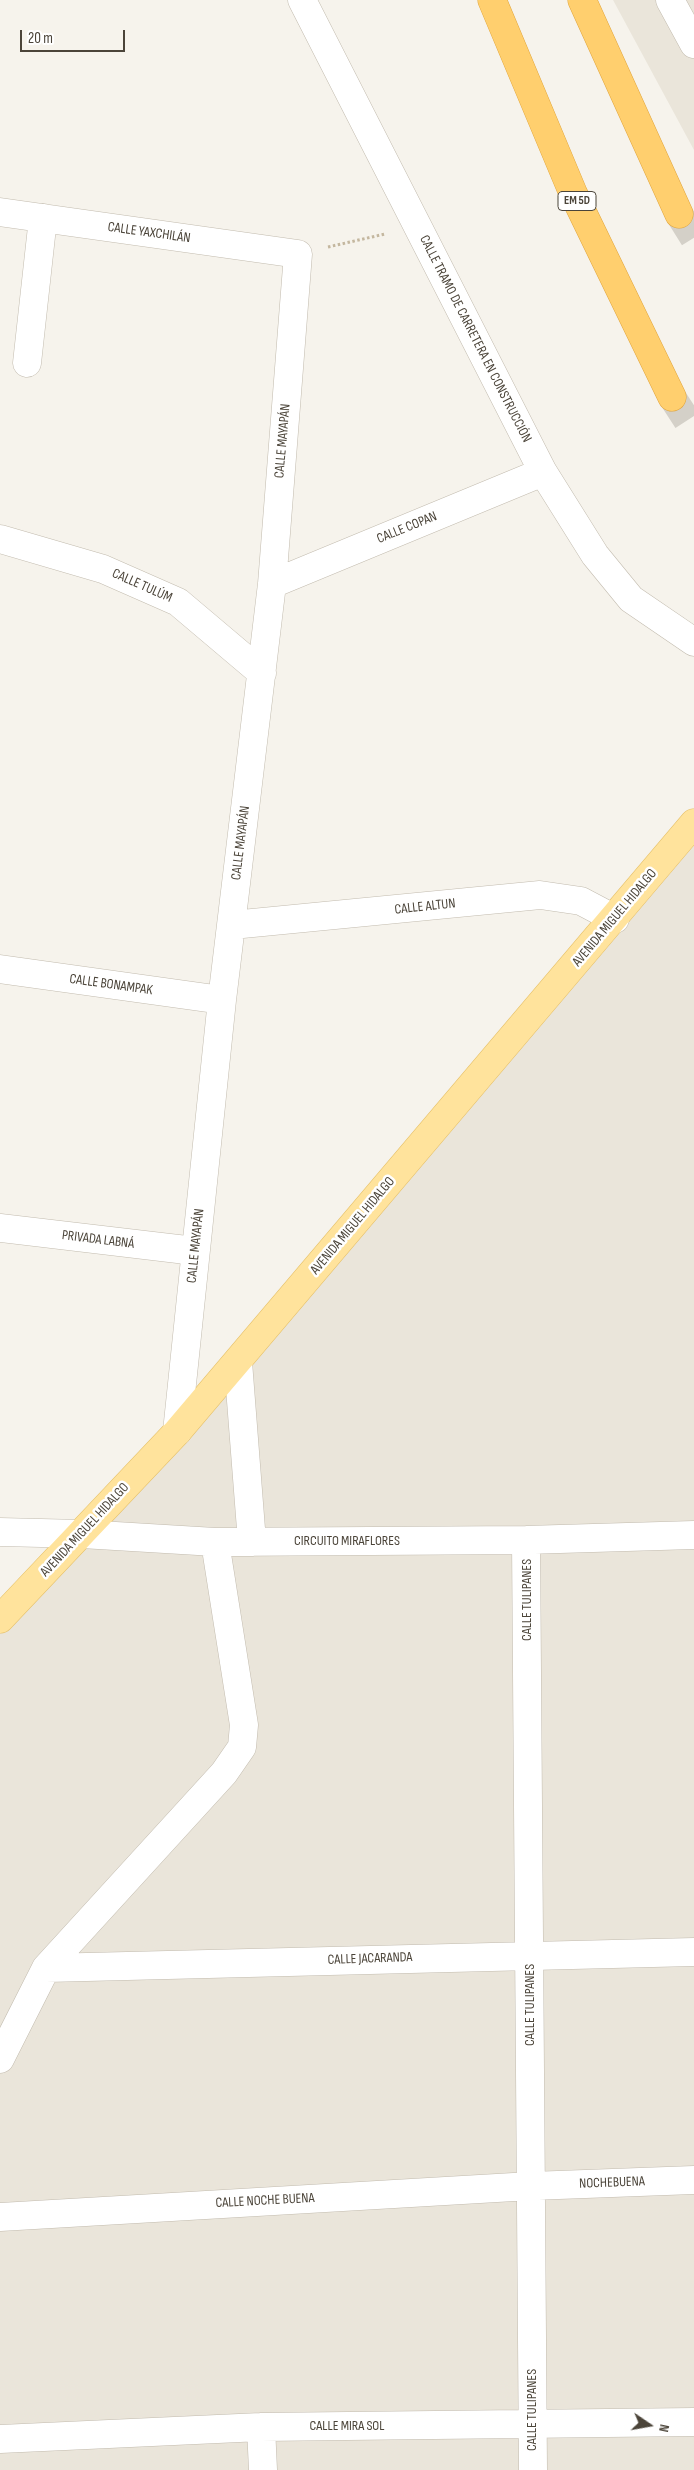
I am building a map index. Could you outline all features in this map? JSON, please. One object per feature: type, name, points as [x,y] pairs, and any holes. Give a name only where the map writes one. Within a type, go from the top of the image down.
[{"type":"highway","name":"EM 5D","points":[[492,0],[573,193],[672,397]]},
{"type":"highway","points":[[582,0],[679,214]]},
{"type":"main road","name":"AVENIDA MIGUEL HIDALGO","points":[[0,1619],[177,1432],[615,919],[694,823]]},
{"type":"street","name":"CALLE TRAMO DE CARRETERA EN CONSTRUCCIÓN","points":[[302,0],[543,472],[595,554],[630,599],[694,642]]},
{"type":"street","points":[[670,0],[694,44]]},
{"type":"street","name":"CALLE YAXCHILÁN","points":[[0,212],[298,254]]},
{"type":"street","points":[[27,363],[43,218]]},
{"type":"street","name":"CALLE MAYAPÁN","points":[[177,1432],[222,1000],[272,584],[298,254]]},
{"type":"street","name":"CALLE COPAN","points":[[272,584],[543,472]]},
{"type":"street","name":"CALLE TULÚM","points":[[0,542],[103,569],[178,602],[262,673]]},
{"type":"street","name":"CALLE ALTUN","points":[[232,925],[540,895],[580,901],[615,919]]},
{"type":"street","name":"CALLE BONAMPAK","points":[[0,970],[222,1000]]},
{"type":"street","name":"PRIVADA LABNÁ","points":[[0,1228],[196,1251]]},
{"type":"street","points":[[238,1362],[252,1542]]},
{"type":"street","name":"CIRCUITO MIRAFLORES","points":[[0,1532],[82,1534],[215,1542],[526,1540],[694,1535]]},
{"type":"street","name":"CALLE TULIPANES","points":[[526,1540],[533,2470]]},
{"type":"street","points":[[0,2059],[46,1968],[224,1773],[242,1747],[244,1725],[215,1542]]},
{"type":"street","name":"CALLE JACARANDA","points":[[46,1968],[694,1952]]},
{"type":"street","name":"NOCHEBUENA","points":[[531,2186],[694,2180]]},
{"type":"street","name":"CALLE NOCHE BUENA","points":[[0,2217],[531,2186]]},
{"type":"street","name":"CALLE MIRA SOL","points":[[0,2439],[261,2427],[694,2422]]},
{"type":"street","points":[[261,2427],[263,2470]]},
{"type":"path","points":[[298,254],[418,226]]},
{"type":"shaded area","points":[[613,0],[694,0],[694,150]]},
{"type":"shaded area","points":[[694,833],[694,2470],[0,2470],[0,1617]]},
{"type":"tunnel","points":[[679,214],[694,238]]},
{"type":"tunnel","points":[[672,397],[694,431]]}]
